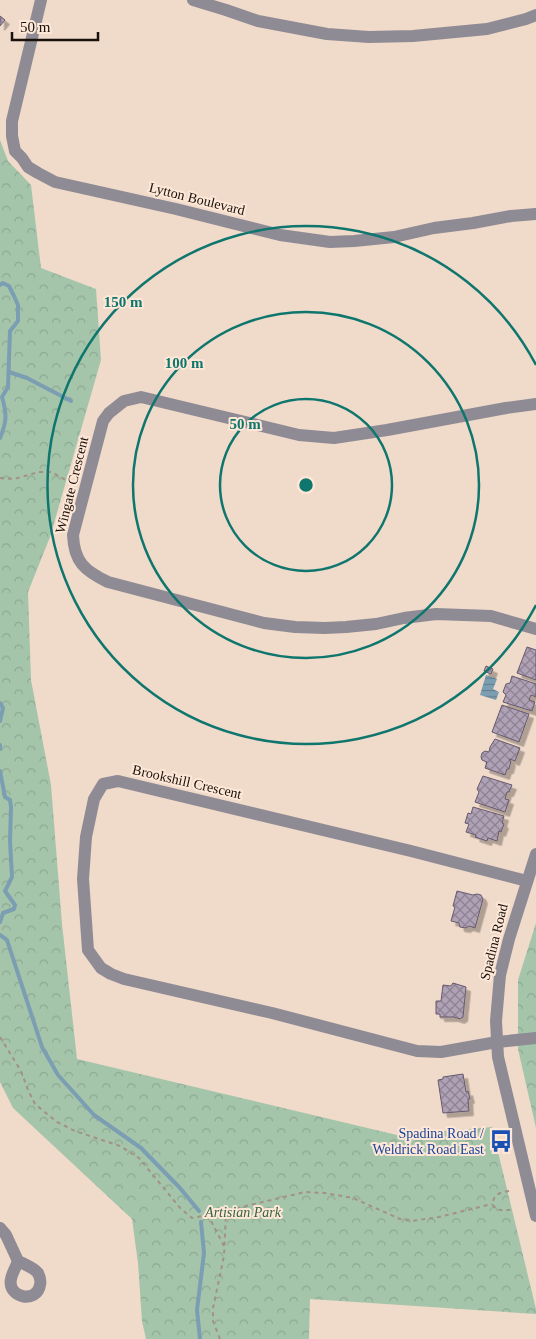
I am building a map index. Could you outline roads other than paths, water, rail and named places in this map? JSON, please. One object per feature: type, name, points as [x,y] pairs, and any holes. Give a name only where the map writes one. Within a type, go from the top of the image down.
[{"type":"street","name":"Lytton Boulevard","points":[[41,0],[12,121],[12,136],[14,151],[28,167],[55,182],[280,235],[330,242],[394,237],[434,228],[536,214]]},
{"type":"street","points":[[193,0],[258,21],[327,34],[369,37],[413,36],[487,29],[536,15]]},
{"type":"street","name":"Wingate Crescent","points":[[536,404],[334,438],[299,435],[141,397],[124,401],[109,413],[103,421],[73,535],[73,546],[81,563],[91,574],[108,582],[264,623],[295,627],[346,627],[436,614],[491,616],[536,629]]},
{"type":"street","name":"Brookshill Crescent","points":[[527,881],[118,781],[103,784],[94,798],[86,837],[83,879],[88,950],[101,968],[111,974],[417,1051],[441,1052],[497,1042],[536,1038]]},
{"type":"street","name":"Spadina Road","points":[[536,854],[509,939],[500,975],[496,1021],[498,1057],[533,1194],[536,1216]]},
{"type":"street","points":[[0,1228],[6,1235],[18,1261]]},
{"type":"water","points":[[486,675],[497,679],[493,689],[499,692],[496,700],[480,695]]},
{"type":"waterway","points":[[0,285],[3,283],[9,286],[18,305],[18,321],[10,331],[8,387],[2,397],[5,418],[0,438]]},
{"type":"waterway","points":[[9,372],[27,378],[71,401]]},
{"type":"waterway","points":[[0,703],[3,708],[0,721]]},
{"type":"waterway","points":[[0,771],[5,797],[10,800],[11,807],[12,877],[5,891],[15,905],[14,909],[3,913],[0,922]]},
{"type":"waterway","points":[[0,935],[7,940],[42,1047],[58,1075],[94,1115],[141,1148],[180,1188],[199,1211]]},
{"type":"waterway","points":[[200,1339],[197,1310],[204,1253],[201,1222]]},
{"type":"place","name":"Spadina Road / Weldrick Road East","points":[[501,1141]]},
{"type":"park label","name":"Artisian Park","points":[[243,1212]]}]
